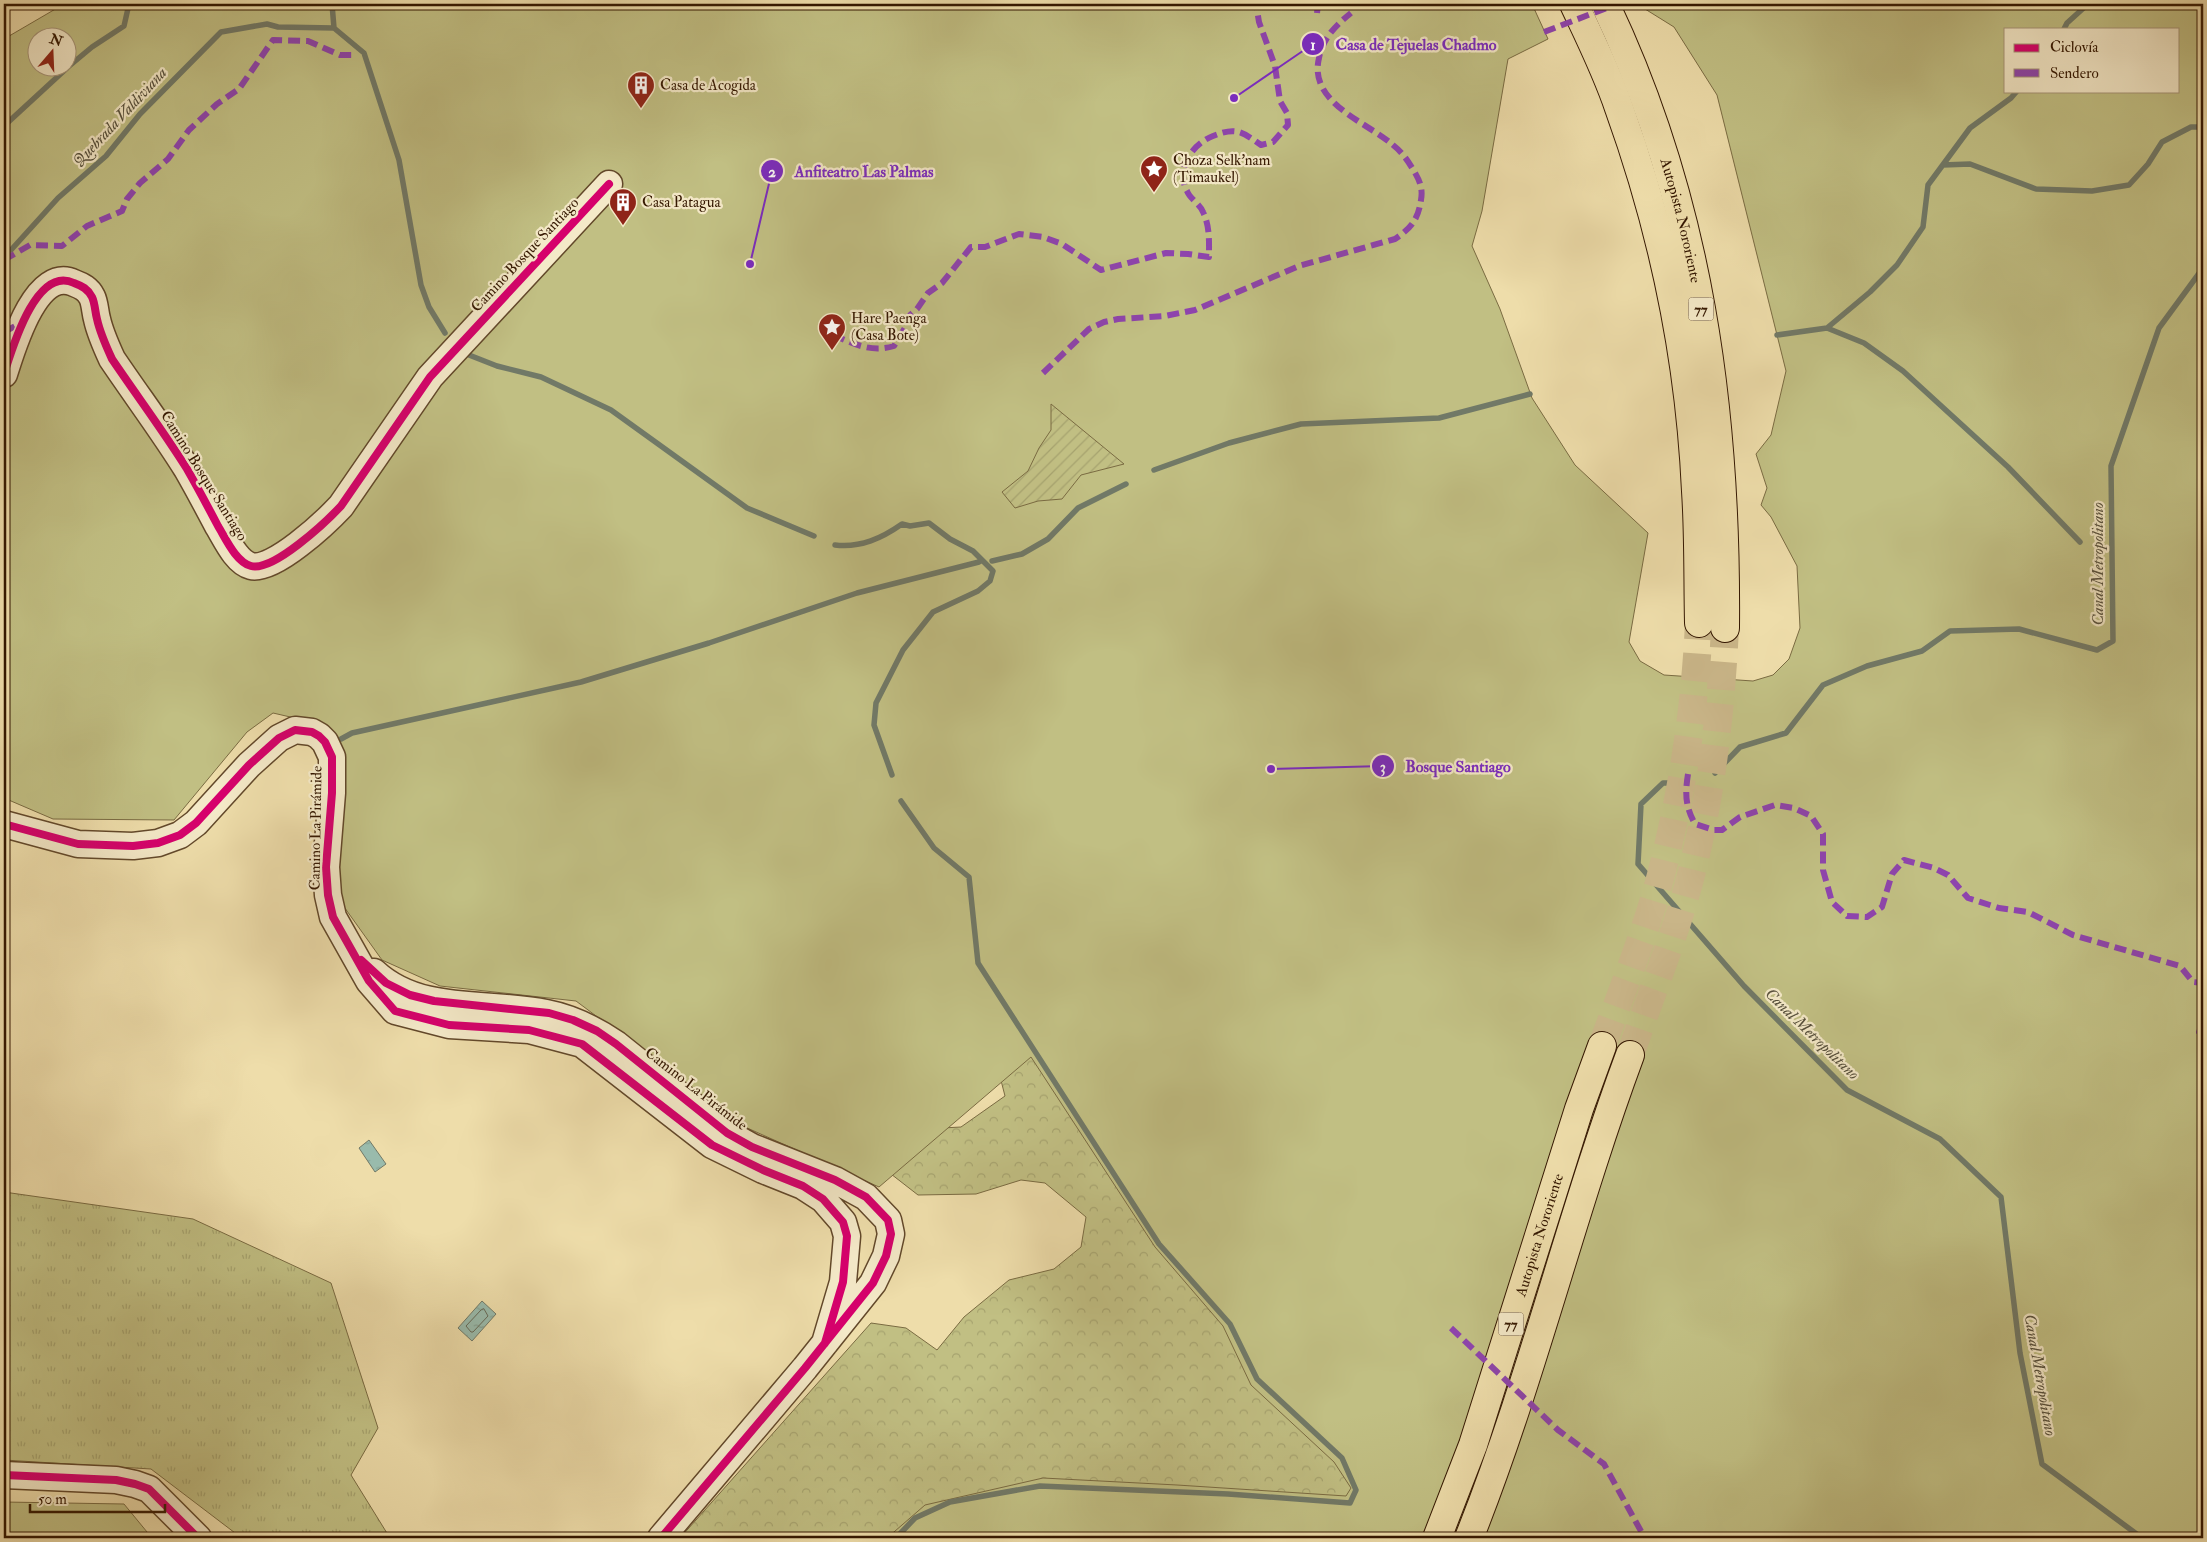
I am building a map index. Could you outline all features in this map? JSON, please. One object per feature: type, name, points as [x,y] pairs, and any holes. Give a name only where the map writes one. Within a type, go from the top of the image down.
[{"type":"highway","name":"Autopista Nororiente","points":[[1574,4],[1619,107],[1649,200],[1670,292],[1686,392],[1712,625],[1726,554],[1722,466],[1712,372],[1697,287],[1674,190],[1635,72],[1605,4]]},
{"type":"highway","name":"Autopista Nororiente","points":[[1437,1538],[1472,1445],[1579,1108],[1602,1046]]},
{"type":"highway","name":"Autopista Nororiente","points":[[1469,1538],[1494,1475],[1606,1120],[1630,1055]]},
{"type":"street","name":"Camino Bosque Santiago","points":[[4,374],[21,323],[31,305],[57,281],[70,280],[84,287],[92,297],[103,339],[112,359],[186,468],[224,535],[241,561],[252,566],[263,566],[284,554],[329,519],[430,377],[609,184]]},
{"type":"street","name":"Camino La Pirámide","points":[[4,824],[78,844],[133,846],[158,843],[180,835],[196,823],[250,765],[279,738],[295,730],[312,732],[325,742],[332,757],[332,793],[326,867],[332,917],[369,981],[395,1011],[450,1025],[529,1030],[582,1044],[712,1145],[763,1170],[803,1186],[823,1199],[843,1222],[847,1236]]},
{"type":"street","name":"Camino La Pirámide","points":[[352,951],[386,983],[410,995],[434,1001],[544,1012],[573,1020],[597,1031],[616,1044],[727,1133],[752,1147],[835,1180],[866,1197],[888,1220]]},
{"type":"street","points":[[825,1343],[843,1282],[847,1236],[862,1246],[874,1245],[884,1233],[888,1220]]},
{"type":"street","points":[[661,1538],[873,1283],[886,1256],[889,1245],[888,1220]]},
{"type":"street","points":[[4,1475],[116,1480],[135,1484],[149,1489],[198,1538]]},
{"type":"green space","points":[[64,4],[1532,4],[1548,39],[1508,59],[1482,211],[1472,246],[1500,309],[1532,398],[1575,465],[1648,533],[1629,642],[1640,661],[1664,675],[1753,681],[1773,675],[1789,659],[1800,628],[1797,566],[1771,517],[1761,505],[1767,488],[1756,454],[1771,435],[1786,371],[1717,95],[1674,27],[1637,4],[2203,4],[2203,1538],[887,1538],[925,1505],[1043,1478],[1346,1496],[1351,1488],[1334,1462],[1251,1385],[1223,1326],[1155,1247],[1031,1057],[879,1187],[745,1127],[576,1001],[440,986],[382,960],[337,897],[341,797],[299,719],[273,713],[247,732],[174,820],[53,819],[4,798],[4,39]]},
{"type":"green space","points":[[1051,404],[1124,464],[1081,475],[1062,499],[1038,501],[1015,508],[1002,492],[1028,471],[1039,448],[1051,430]]},
{"type":"green space","points":[[951,947],[1408,1517],[934,1538],[680,1538],[871,1323],[906,1328],[937,1350],[964,1317],[1009,1280],[1054,1269],[1081,1247],[1086,1217],[1045,1183],[1021,1180],[976,1194],[918,1195],[891,1174],[923,1129],[961,1127],[1005,1096],[996,1061]]},
{"type":"green space","points":[[4,1192],[193,1219],[331,1283],[378,1428],[351,1475],[390,1538],[248,1538],[239,1536],[151,1469],[4,1460]]},
{"type":"green space","points":[[4,1502],[124,1504],[152,1538],[4,1538]]},
{"type":"water","points":[[369,1140],[386,1164],[375,1172],[359,1148]]},
{"type":"water","points":[[482,1301],[496,1314],[472,1341],[458,1328]]},
{"type":"waterway","points":[[78,59],[124,26],[129,4]]},
{"type":"waterway","points":[[332,4],[334,28]]},
{"type":"waterway","points":[[2064,28],[2067,23],[2088,4]]},
{"type":"waterway","name":"Quebrada Valdiviana","points":[[4,251],[11,250],[58,198],[106,156],[140,114],[221,32],[267,24],[278,27],[334,28],[364,53],[399,160],[421,285],[429,307],[445,333]]},
{"type":"waterway","points":[[4,126],[56,78]]},
{"type":"waterway","points":[[1777,335],[1827,328],[1870,292],[1897,265],[1923,227],[1928,185],[1970,128],[2011,98],[2016,92]]},
{"type":"waterway","points":[[1943,165],[1970,164],[2036,189],[2092,191],[2129,185],[2148,164],[2162,142],[2191,127],[2203,127]]},
{"type":"waterway","name":"Canal Metropolitano","points":[[1715,773],[1740,747],[1786,733],[1823,685],[1867,666],[1922,651],[1950,631],[2019,629],[2097,650],[2113,641],[2111,466],[2159,328],[2203,268]]},
{"type":"waterway","points":[[1827,328],[1864,343],[1903,371],[2008,467],[2080,542]]},
{"type":"waterway","points":[[469,355],[497,366],[541,377],[611,410],[747,508],[814,536]]},
{"type":"waterway","points":[[1154,470],[1229,443],[1301,424],[1439,418],[1530,394]]},
{"type":"waterway","points":[[992,561],[1022,554],[1048,539],[1078,508],[1126,484]]},
{"type":"waterway","points":[[835,545],[845,546],[871,541],[887,534],[902,524],[910,526],[929,523],[950,539],[973,551],[993,571],[990,581],[978,591],[933,612],[903,650],[876,703],[874,725],[892,775]]},
{"type":"waterway","points":[[341,739],[352,733],[581,682],[709,643],[857,593],[979,562]]},
{"type":"waterway","name":"Canal Metropolitano","points":[[1676,783],[1663,783],[1641,804],[1638,864],[1744,986],[1847,1090],[1940,1139],[2001,1197],[2020,1353],[2042,1464],[2142,1538]]},
{"type":"waterway","points":[[896,1538],[915,1518],[950,1502],[1040,1486],[1228,1494],[1350,1503],[1356,1490],[1342,1458],[1257,1379],[1230,1324],[1159,1244],[978,963],[969,877],[934,848],[901,801]]},
{"type":"tunnel","points":[[1602,1046],[1651,909],[1671,833],[1688,744],[1695,684],[1699,623]]},
{"type":"tunnel","points":[[1630,1055],[1679,918],[1699,841],[1714,750],[1725,628]]},
{"type":"marked path","points":[[833,335],[870,348],[894,346],[906,326],[908,317],[917,309],[928,293],[942,283],[971,247],[985,247],[1019,234],[1043,237],[1062,244],[1101,270],[1166,253],[1209,257],[1209,234],[1205,217],[1202,209],[1188,194],[1184,183],[1184,166],[1192,151],[1213,136],[1233,131],[1248,136],[1261,145],[1273,142],[1288,125],[1287,113],[1280,101],[1275,66],[1259,22],[1256,4]]},
{"type":"marked path","points":[[1317,13],[1318,4]]},
{"type":"marked path","points":[[1544,32],[1617,4]]},
{"type":"marked path","points":[[1043,373],[1089,329],[1104,322],[1118,319],[1165,316],[1195,310],[1299,266],[1395,239],[1409,227],[1416,218],[1422,196],[1418,178],[1414,171],[1405,157],[1396,148],[1342,110],[1331,99],[1322,87],[1318,74],[1319,58],[1323,44],[1335,28],[1351,13]]},
{"type":"marked path","points":[[4,260],[30,245],[62,246],[87,226],[122,211],[127,199],[140,183],[168,159],[189,130],[217,104],[239,89],[273,40],[308,41],[340,55],[357,55]]},
{"type":"marked path","points":[[4,332],[21,323]]},
{"type":"marked path","points":[[1688,774],[1687,799],[1689,811],[1695,824],[1714,830],[1722,830],[1740,817],[1775,805],[1794,808],[1811,816],[1823,834],[1823,870],[1832,902],[1847,916],[1867,917],[1882,907],[1892,874],[1904,860],[1934,868],[1948,875],[1968,898],[1999,908],[2028,912],[2073,935],[2180,966],[2193,982],[2203,983]]},
{"type":"marked path","points":[[2203,1022],[2199,1032],[2203,1059]]},
{"type":"marked path","points":[[1451,1328],[1558,1430],[1604,1464],[1642,1533],[1640,1538]]},
{"type":"cycle path","points":[[4,374],[20,329],[37,297],[48,286],[60,281],[74,283],[85,288],[93,299],[100,329],[112,359],[187,469],[228,543],[236,555],[246,564],[261,566],[285,554],[299,544],[341,506],[430,377],[609,184]]},
{"type":"cycle path","points":[[4,824],[78,844],[133,846],[158,843],[180,835],[196,823],[249,765],[279,738],[295,730],[312,732],[319,736],[325,742],[332,757],[332,793],[326,867],[328,895],[333,917],[369,981],[395,1011],[449,1025],[529,1030],[582,1044],[712,1145],[763,1170],[803,1186],[823,1199],[843,1222],[847,1236],[843,1282],[825,1343]]},
{"type":"cycle path","points":[[361,960],[386,983],[410,995],[434,1001],[549,1013],[573,1020],[597,1031],[616,1044],[727,1133],[752,1147],[835,1180],[866,1197],[888,1220],[891,1234],[886,1256],[873,1283],[805,1368],[661,1538]]},
{"type":"cycle path","points":[[4,1475],[116,1480],[135,1484],[149,1489],[198,1538]]},
{"type":"place","name":"Casa de Tejuelas Chadmo","points":[[1234,98]]},
{"type":"place","name":"Casa de Acogida","points":[[641,109]]},
{"type":"place","name":"Choza Selk'nam (Timaukel)","points":[[1154,193]]},
{"type":"place","name":"Casa Patagua","points":[[623,226]]},
{"type":"place","name":"Anfiteatro Las Palmas","points":[[750,264]]},
{"type":"place","name":"Hare Paenga (Casa Bote)","points":[[832,351]]},
{"type":"place","name":"Bosque Santiago","points":[[1271,769]]}]
